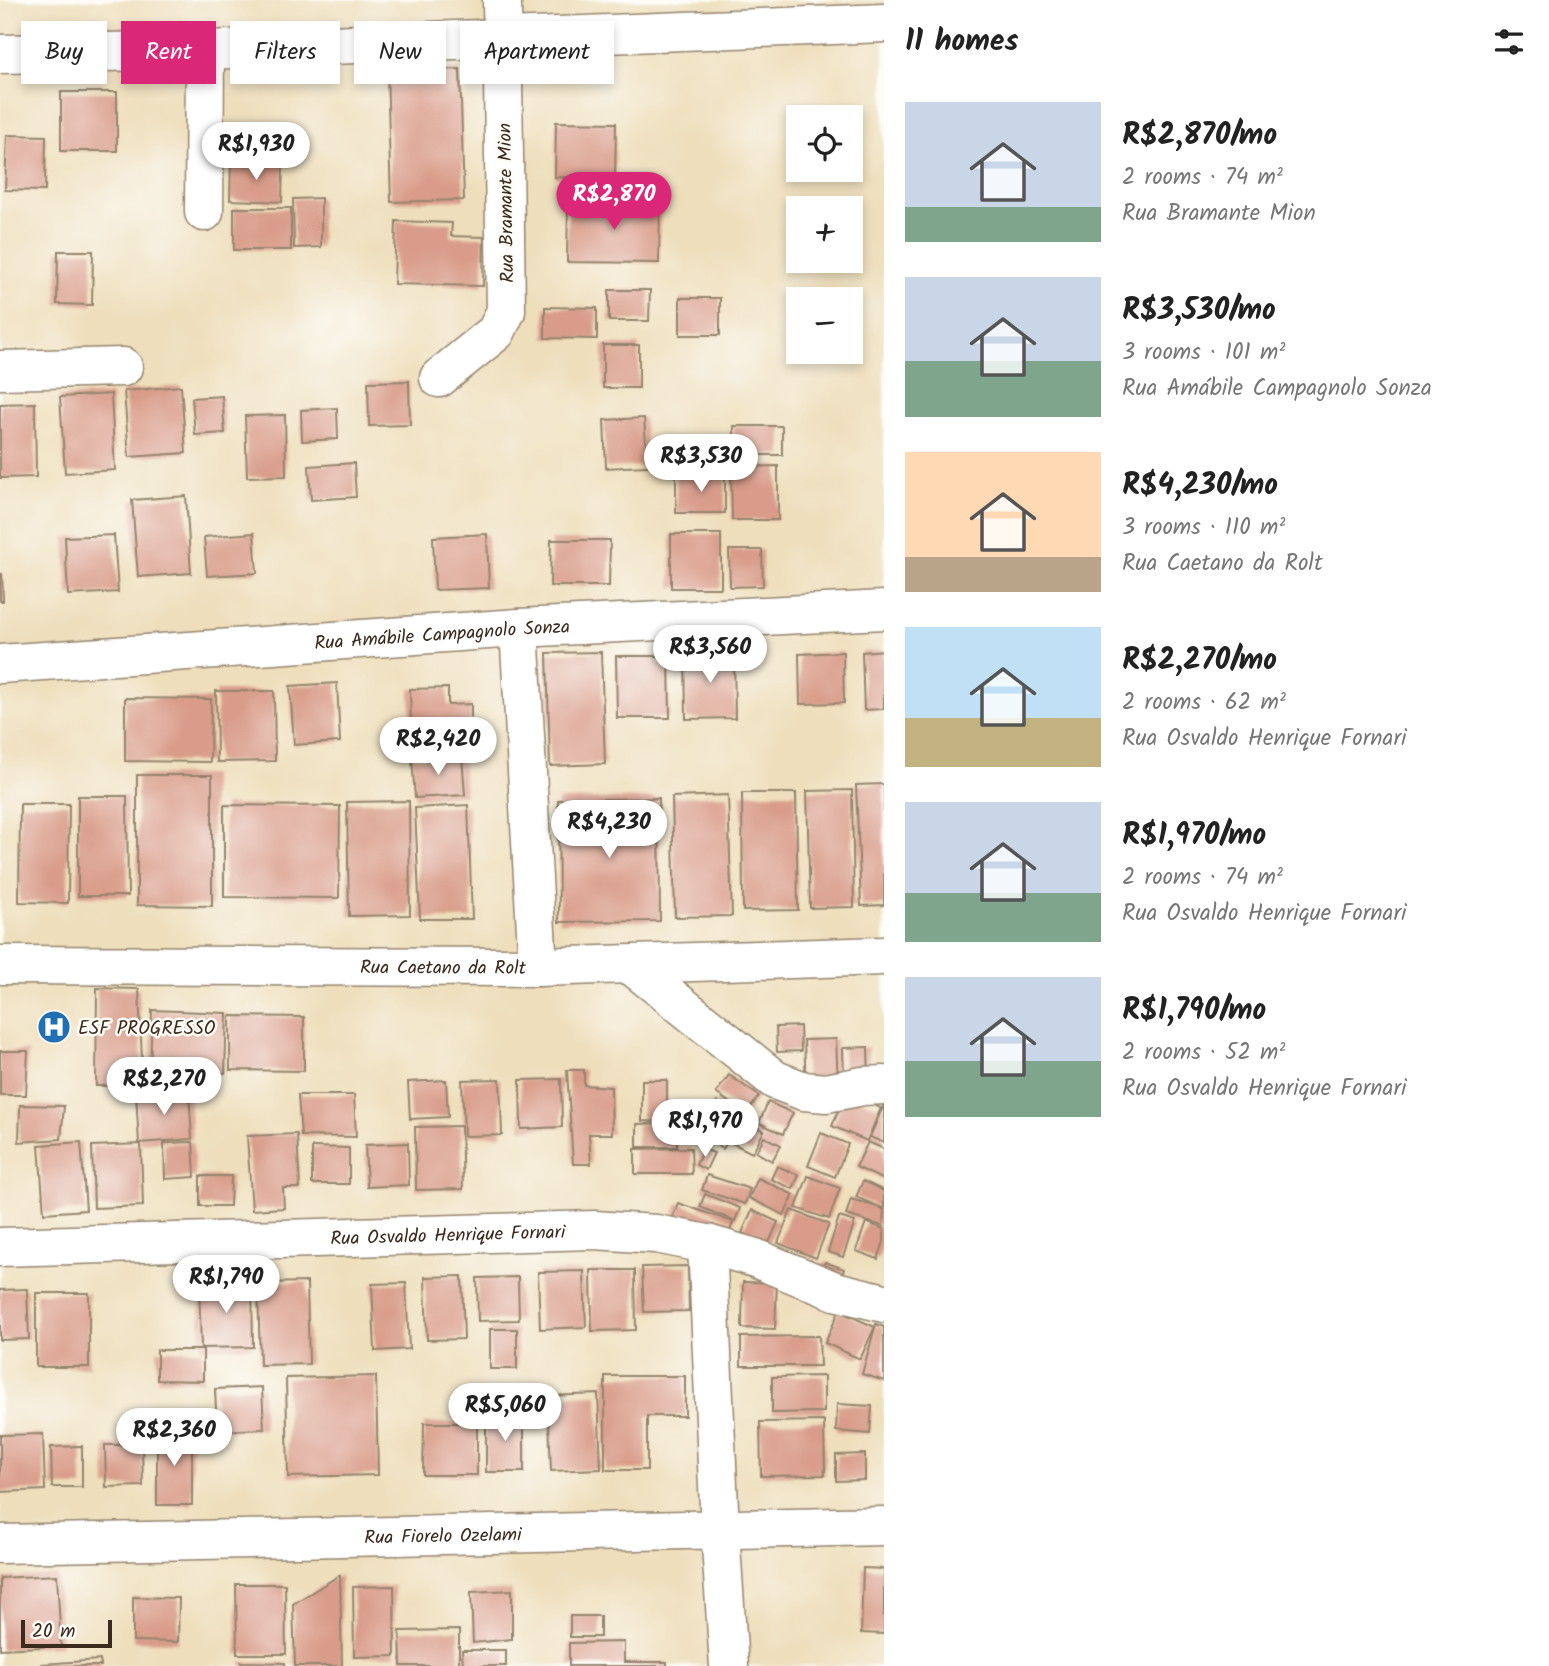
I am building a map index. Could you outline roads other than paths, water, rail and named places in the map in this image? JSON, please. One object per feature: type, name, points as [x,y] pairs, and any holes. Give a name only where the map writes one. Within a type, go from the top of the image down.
[{"type":"street","name":"Rua Bramante Mion","points":[[502,0],[503,21]]},
{"type":"street","points":[[614,34],[884,23]]},
{"type":"street","points":[[216,50],[460,41]]},
{"type":"street","points":[[0,54],[121,52]]},
{"type":"street","points":[[204,212],[205,84]]},
{"type":"street","name":"Rua Bramante Mion","points":[[439,378],[496,332],[506,311],[503,84]]},
{"type":"street","points":[[0,370],[123,367]]},
{"type":"street","name":"Rua Amábile Campagnolo Sonza","points":[[0,664],[519,628],[884,610]]},
{"type":"street","points":[[519,628],[538,967]]},
{"type":"street","name":"Rua Caetano da Rolt","points":[[0,965],[538,967],[884,956]]},
{"type":"street","points":[[631,965],[775,1080],[804,1091],[826,1093],[884,1085]]},
{"type":"street","name":"Rua Osvaldo Henrique Fornari","points":[[0,1247],[594,1230],[656,1234],[707,1244],[755,1258],[835,1291],[884,1303]]},
{"type":"street","points":[[707,1244],[729,1666]]},
{"type":"street","name":"Rua Fiorelo Ozelami","points":[[0,1544],[884,1526]]},
{"type":"place","name":"ESF PROGRESSO","points":[[54,1027]]}]
